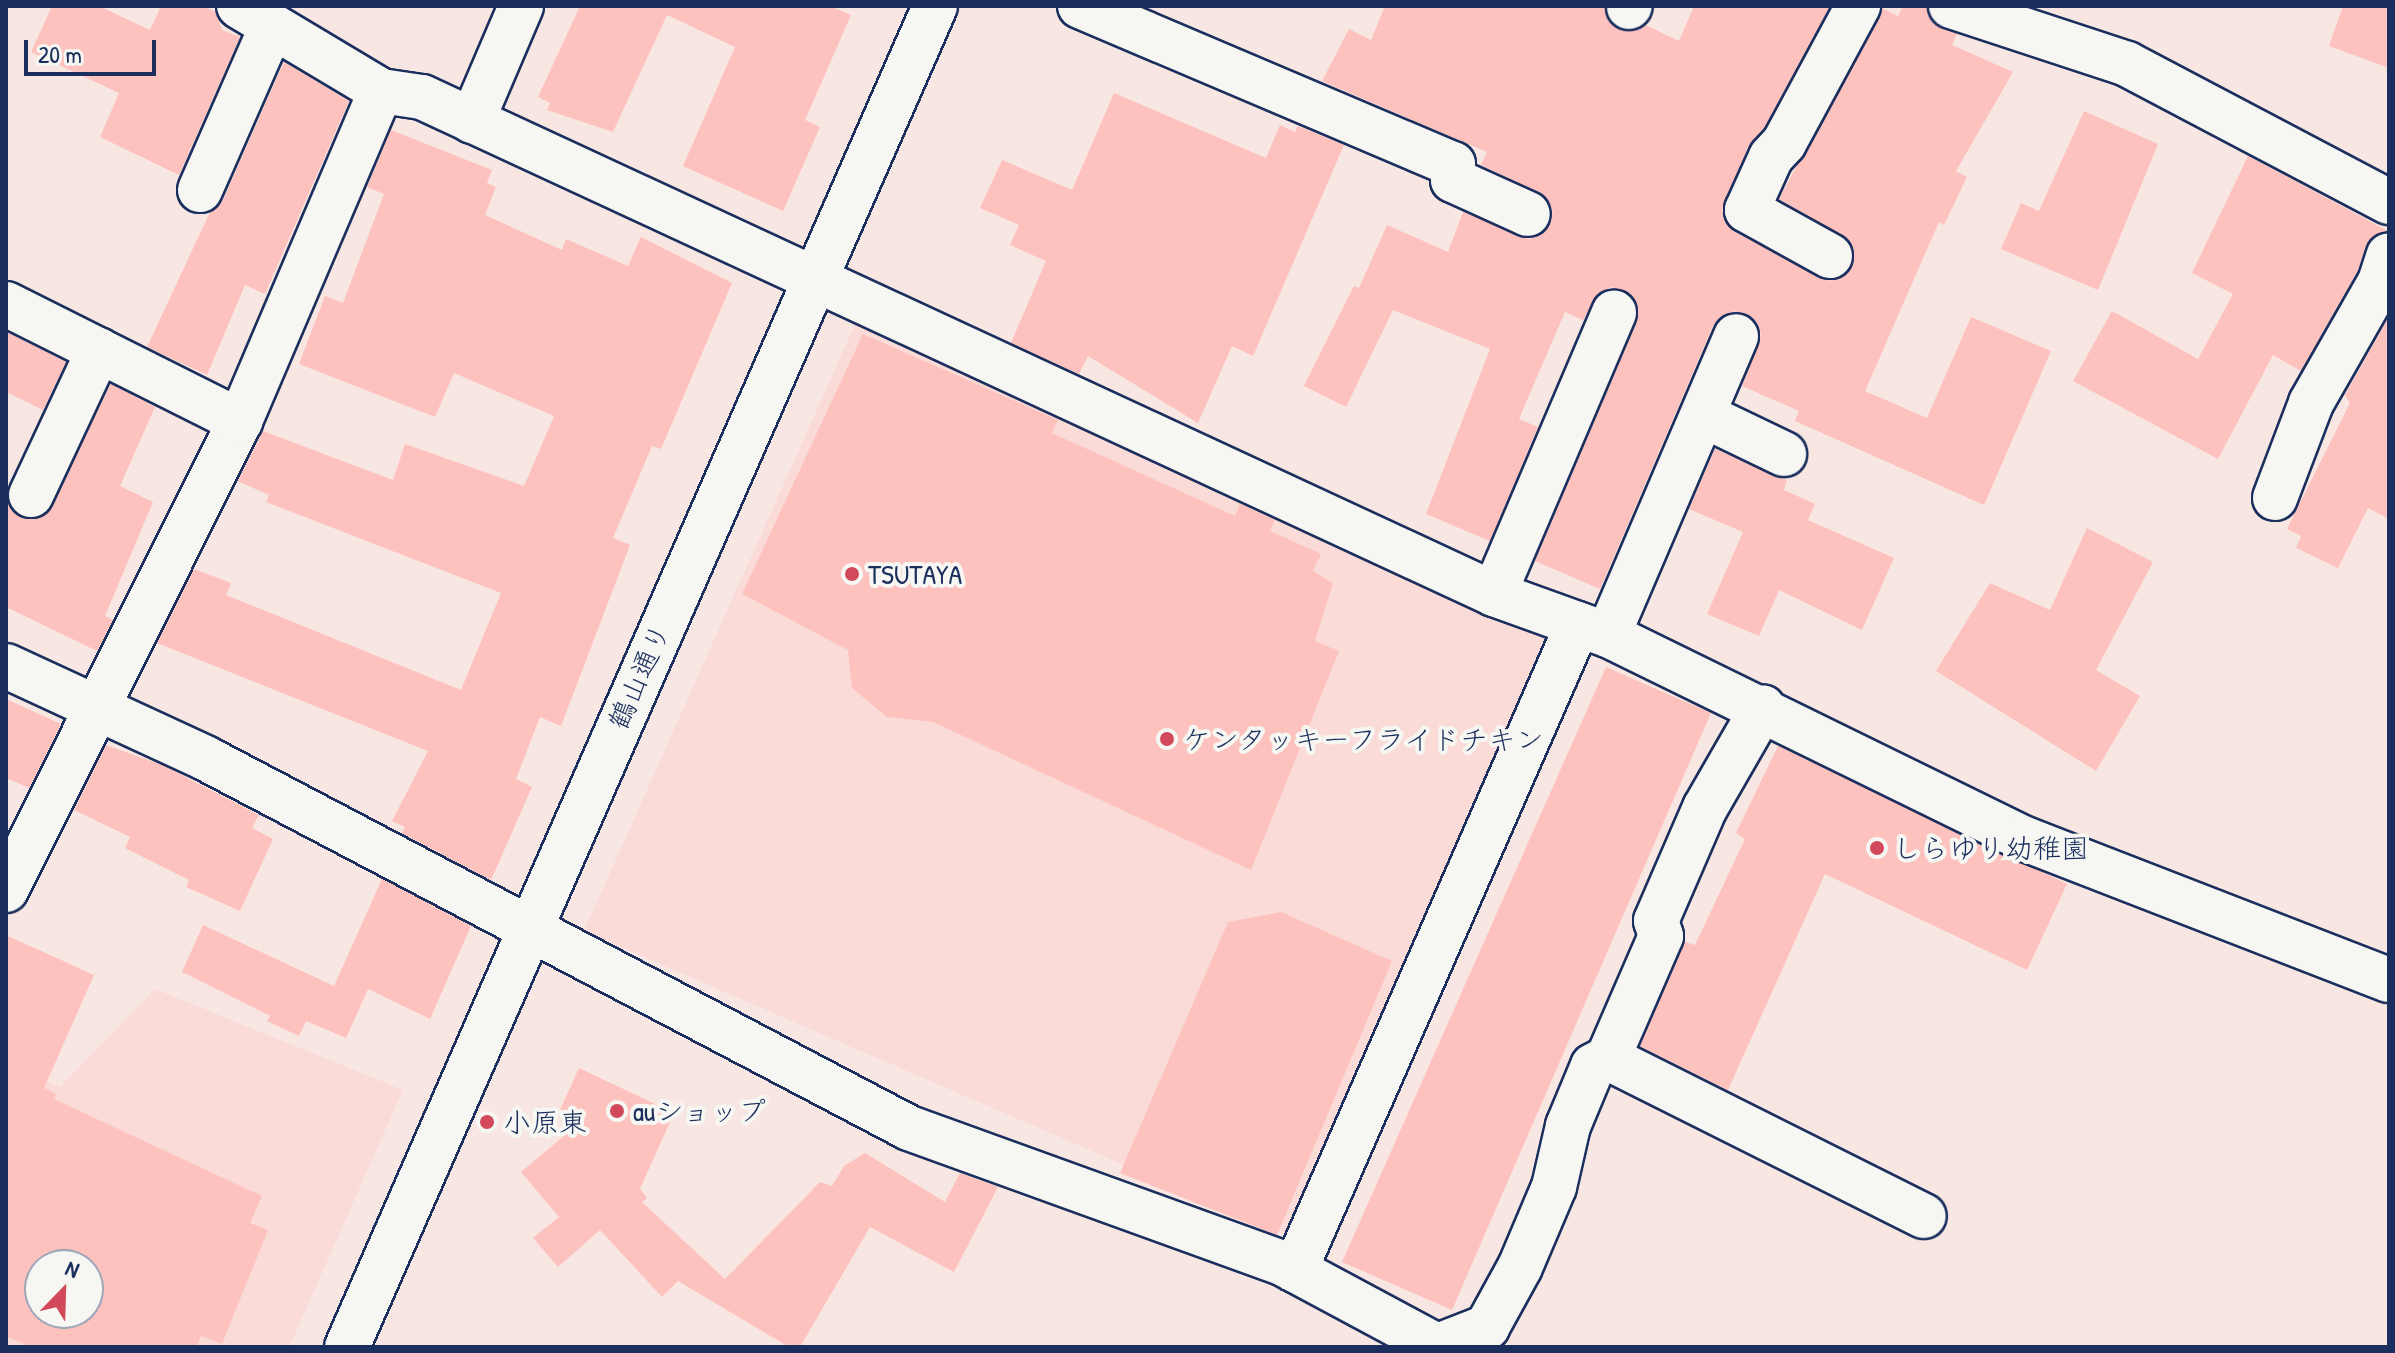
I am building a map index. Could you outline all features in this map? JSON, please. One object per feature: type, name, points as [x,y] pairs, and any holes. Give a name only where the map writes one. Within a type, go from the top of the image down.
[{"type":"street","points":[[472,121],[521,6]]},
{"type":"street","name":"鶴山通り","points":[[347,1347],[813,278],[935,6]]},
{"type":"street","points":[[1080,6],[1453,164],[1453,180],[1528,214]]},
{"type":"street","points":[[1830,256],[1747,210],[1771,157],[1784,143],[1858,6]]},
{"type":"street","points":[[1951,6],[2127,64],[2389,202]]},
{"type":"street","points":[[200,190],[256,16],[381,91],[422,97],[1494,594],[1593,630],[1763,707],[2025,839],[2389,980]]},
{"type":"street","points":[[6,890],[240,421],[381,91]]},
{"type":"street","points":[[2275,498],[2311,403],[2380,282],[2389,255]]},
{"type":"street","points":[[6,304],[240,421]]},
{"type":"street","points":[[1494,594],[1614,312]]},
{"type":"street","points":[[1295,1270],[1593,630],[1703,415],[1736,336]]},
{"type":"street","points":[[31,495],[99,350]]},
{"type":"street","points":[[1703,415],[1784,454]]},
{"type":"street","points":[[6,666],[98,708],[530,927],[909,1128],[1218,1237],[1295,1270],[1439,1347],[1487,1327],[1554,1187],[1568,1126],[1593,1066],[1608,1058],[1661,936],[1656,921],[1705,808],[1763,707]]},
{"type":"street","points":[[1608,1058],[1924,1216]]},
{"type":"shaded area","points":[[857,320],[1546,636],[1286,1235],[584,931]]},
{"type":"shaded area","points":[[155,989],[403,1090],[289,1347],[6,1347],[6,1064],[60,1087]]},
{"type":"building","points":[[52,6],[99,6],[150,30],[161,6],[203,6],[216,12],[222,30],[240,37],[179,175],[100,137],[119,93],[31,52]]},
{"type":"building","points":[[580,6],[830,6],[851,15],[805,120],[820,127],[783,211],[683,166],[735,47],[667,15],[613,132],[547,110],[550,103],[538,97]]},
{"type":"building","points":[[1385,6],[1603,6],[1611,24],[1622,31],[1646,25],[1679,41],[1694,6],[1830,6],[1764,128],[1748,147],[1722,211],[1735,232],[1830,281],[1852,267],[1851,242],[1779,199],[1882,8],[1898,16],[1903,6],[1927,6],[1933,23],[1957,34],[1952,45],[2013,72],[1956,171],[1967,177],[1944,225],[1939,222],[1865,391],[1927,418],[1971,317],[2051,351],[1984,505],[1795,421],[1799,411],[1742,386],[1761,334],[1755,320],[1734,311],[1713,326],[1600,589],[1535,561],[1637,321],[1633,296],[1612,287],[1598,293],[1583,320],[1565,312],[1519,419],[1538,427],[1490,541],[1426,514],[1490,349],[1393,310],[1346,407],[1304,386],[1354,286],[1359,288],[1387,225],[1448,252],[1463,212],[1530,239],[1543,234],[1553,212],[1539,192],[1481,165],[1487,152],[1322,81],[1349,29],[1371,40]]},
{"type":"building","points":[[2343,6],[2389,6],[2389,68],[2329,46]]},
{"type":"building","points":[[284,62],[349,101],[265,294],[245,285],[207,375],[147,347],[210,212],[223,200]]},
{"type":"building","points":[[1114,93],[1266,158],[1280,125],[1295,132],[1298,126],[1344,145],[1253,356],[1232,346],[1198,423],[1088,356],[1079,374],[1011,343],[1046,261],[1010,245],[1019,225],[980,208],[1002,160],[1072,190]]},
{"type":"building","points":[[2084,111],[2158,144],[2098,290],[2001,249],[2021,203],[2039,211]]},
{"type":"building","points":[[391,130],[492,170],[487,183],[496,187],[485,215],[562,250],[566,239],[628,266],[641,237],[732,283],[661,449],[652,446],[613,538],[630,545],[561,726],[540,717],[516,779],[532,787],[491,880],[402,833],[405,827],[392,821],[428,751],[157,643],[194,569],[231,583],[226,595],[461,690],[501,593],[266,502],[269,495],[238,481],[263,431],[393,480],[405,444],[524,486],[554,416],[454,373],[435,417],[299,364],[325,296],[343,303],[384,194],[367,187]]},
{"type":"building","points":[[2248,156],[2388,231],[2373,236],[2366,246],[2357,272],[2301,371],[2273,355],[2218,459],[2073,381],[2112,311],[2198,359],[2233,294],[2192,273]]},
{"type":"building","points":[[2389,317],[2389,519],[2368,508],[2338,568],[2296,548],[2301,536],[2287,529],[2350,403],[2345,395]]},
{"type":"building","points":[[6,332],[66,362],[43,410],[6,392]]},
{"type":"building","points":[[863,334],[1058,420],[1052,433],[1235,516],[1240,504],[1275,520],[1270,531],[1321,554],[1313,571],[1333,583],[1315,641],[1339,651],[1251,870],[933,722],[887,717],[852,688],[848,650],[742,594]]},
{"type":"building","points":[[111,384],[155,407],[120,486],[153,502],[105,616],[113,620],[97,651],[6,607],[6,485],[10,509],[20,517],[46,515]]},
{"type":"building","points":[[1715,449],[1787,480],[1784,490],[1815,504],[1808,520],[1894,558],[1862,630],[1779,590],[1759,636],[1707,614],[1743,532],[1689,509]]},
{"type":"building","points":[[2087,528],[2153,562],[2096,670],[2140,696],[2096,771],[1936,671],[1990,583],[2050,610]]},
{"type":"building","points":[[1606,667],[1711,713],[1452,1310],[1342,1262]]},
{"type":"building","points":[[6,699],[61,724],[29,788],[6,778]]},
{"type":"building","points":[[106,745],[162,765],[259,815],[252,828],[273,839],[240,911],[186,887],[189,880],[125,848],[130,837],[74,810]]},
{"type":"building","points":[[1778,746],[2067,884],[2027,970],[1825,874],[1728,1090],[1640,1046],[1685,942],[1695,945],[1745,839],[1736,833]]},
{"type":"building","points":[[382,879],[471,926],[430,1019],[368,989],[346,1038],[306,1021],[299,1036],[267,1021],[270,1016],[182,972],[203,925],[334,986]]},
{"type":"building","points":[[1281,912],[1392,961],[1277,1235],[1120,1173],[1228,922]]},
{"type":"building","points":[[6,935],[94,975],[44,1088],[56,1094],[54,1099],[262,1196],[250,1223],[268,1230],[222,1344],[201,1336],[197,1347],[30,1347],[6,1336]]},
{"type":"building","points":[[579,1068],[674,1113],[640,1189],[647,1198],[642,1202],[725,1279],[820,1182],[832,1186],[844,1166],[865,1153],[945,1202],[960,1173],[998,1187],[954,1272],[870,1227],[800,1347],[789,1347],[678,1281],[662,1297],[600,1230],[558,1267],[533,1238],[559,1217],[521,1172],[583,1120],[560,1110]]},
{"type":"place","name":"TSUTAYA","points":[[852,574]]},
{"type":"place","name":"ケンタッキーフライドチキン","points":[[1167,739]]},
{"type":"place","name":"しらゆり幼稚園","points":[[1877,848]]},
{"type":"place","name":"auショップ","points":[[617,1111]]},
{"type":"place","name":"小原東","points":[[487,1122]]}]
